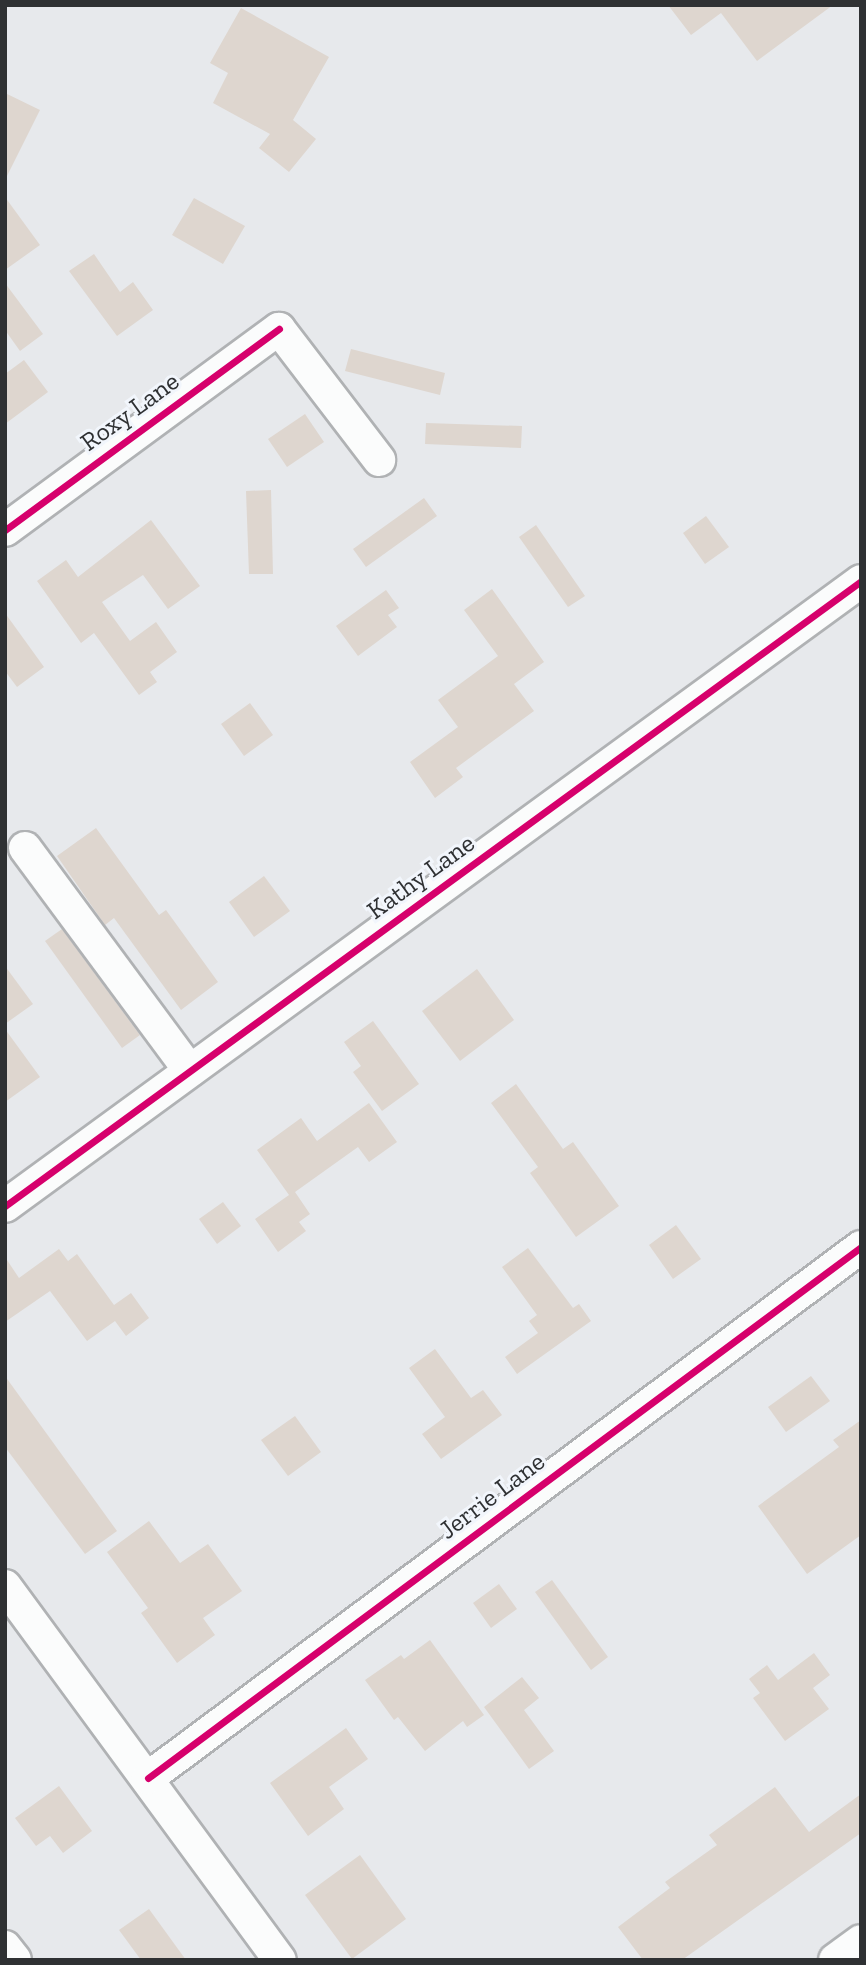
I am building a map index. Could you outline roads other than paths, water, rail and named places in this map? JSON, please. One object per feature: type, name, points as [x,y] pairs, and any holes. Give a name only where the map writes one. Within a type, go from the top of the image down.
[{"type":"street","name":"Roxy Lane","points":[[5,530],[279,329],[379,460]]},
{"type":"street","name":"Kathy Lane","points":[[5,1206],[861,581]]},
{"type":"street","points":[[25,848],[190,1072]]},
{"type":"street","name":"Jerrie Lane","points":[[148,1778],[861,1247]]},
{"type":"street","points":[[5,1586],[280,1960]]},
{"type":"street","points":[[835,1960],[861,1941]]},
{"type":"street","points":[[5,1947],[15,1960]]}]
